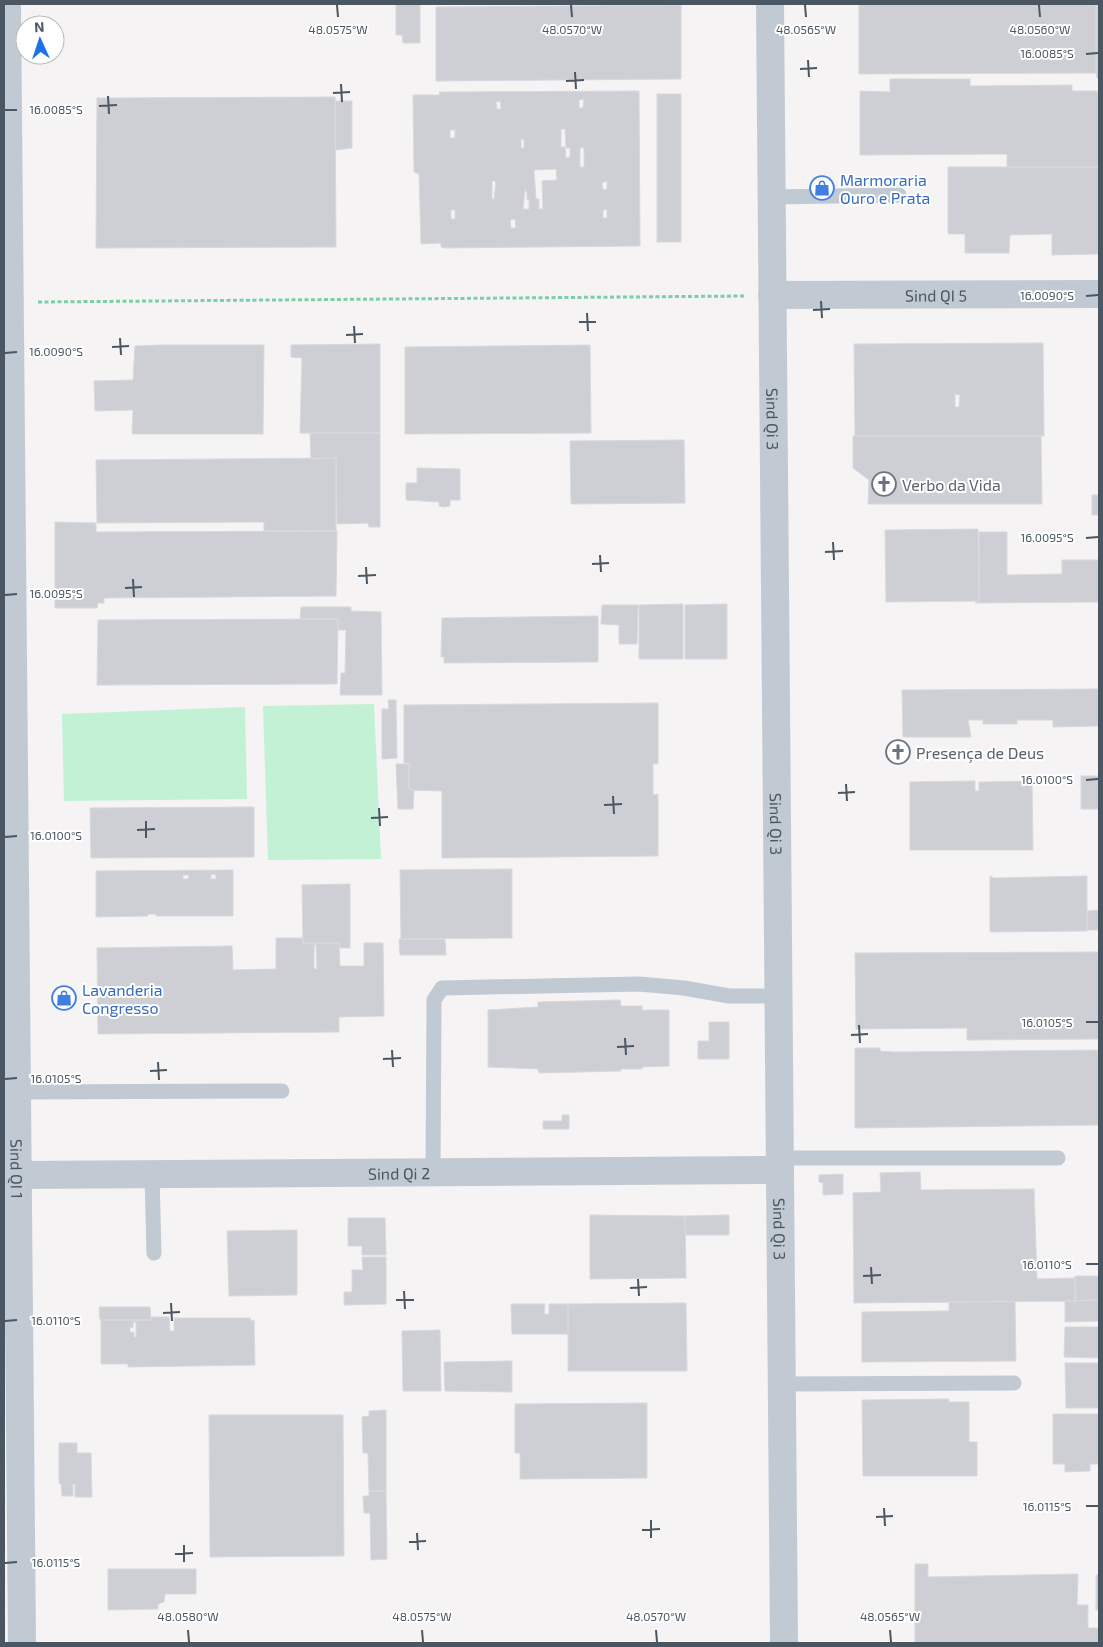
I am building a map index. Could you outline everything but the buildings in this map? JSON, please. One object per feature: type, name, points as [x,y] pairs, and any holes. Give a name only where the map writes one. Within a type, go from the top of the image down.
[{"type":"street","name":"Sind QI 1","points":[[7,4],[5,47],[7,302],[17,1092],[11,1176],[22,1643]]},
{"type":"street","name":"Sind Qi 3","points":[[770,4],[784,1643]]},
{"type":"street","name":"Sind QI 5","points":[[772,295],[1099,294]]},
{"type":"street","name":"Sind Qi 2","points":[[11,1176],[433,1173],[780,1164]]},
{"type":"lane","points":[[771,197],[899,195]]},
{"type":"lane","points":[[433,1173],[434,1000],[442,988],[639,984],[684,988],[729,996],[778,996]]},
{"type":"lane","points":[[17,1092],[282,1092]]},
{"type":"lane","points":[[780,1164],[1058,1158]]},
{"type":"lane","points":[[152,1175],[154,1253]]},
{"type":"lane","points":[[782,1384],[1014,1383]]},
{"type":"path","points":[[7,302],[772,295]]},
{"type":"green space","points":[[374,704],[381,859],[268,860],[263,706]]},
{"type":"green space","points":[[245,707],[247,799],[64,801],[62,714]]},
{"type":"place","name":"Marmoraria Ouro e Prata","points":[[822,188]]},
{"type":"place","name":"Verbo da Vida","points":[[884,484]]},
{"type":"place","name":"Presença de Deus","points":[[898,752]]},
{"type":"place","name":"Lavanderia Congresso","points":[[64,998]]}]
